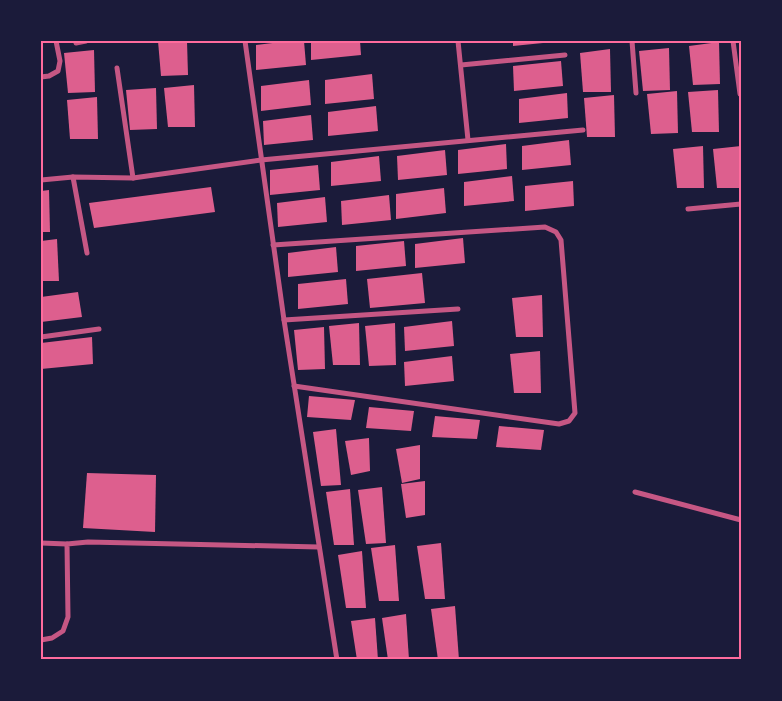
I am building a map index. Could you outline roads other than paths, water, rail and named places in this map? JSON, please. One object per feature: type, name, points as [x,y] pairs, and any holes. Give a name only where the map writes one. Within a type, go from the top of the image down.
[{"type":"street","points":[[41,77],[49,76],[58,71],[60,61],[56,41]]},
{"type":"street","points":[[76,43],[86,41]]},
{"type":"street","points":[[245,41],[284,320],[337,660]]},
{"type":"street","points":[[458,41],[468,140]]},
{"type":"street","points":[[632,41],[636,94]]},
{"type":"street","points":[[733,41],[740,94]]},
{"type":"street","points":[[461,65],[565,55]]},
{"type":"street","points":[[117,68],[133,178]]},
{"type":"street","points":[[41,180],[73,177],[133,178],[261,160],[583,130]]},
{"type":"street","points":[[73,177],[87,253]]},
{"type":"street","points":[[688,209],[741,204]]},
{"type":"street","points":[[273,245],[545,227],[556,232],[561,240],[575,413],[569,421],[558,424],[294,386]]},
{"type":"street","points":[[284,320],[458,309]]},
{"type":"street","points":[[41,337],[99,329]]},
{"type":"street","points":[[635,492],[741,520]]},
{"type":"street","points":[[41,543],[67,544],[88,542],[319,547]]},
{"type":"street","points":[[41,640],[52,638],[63,631],[68,617],[67,544]]}]
